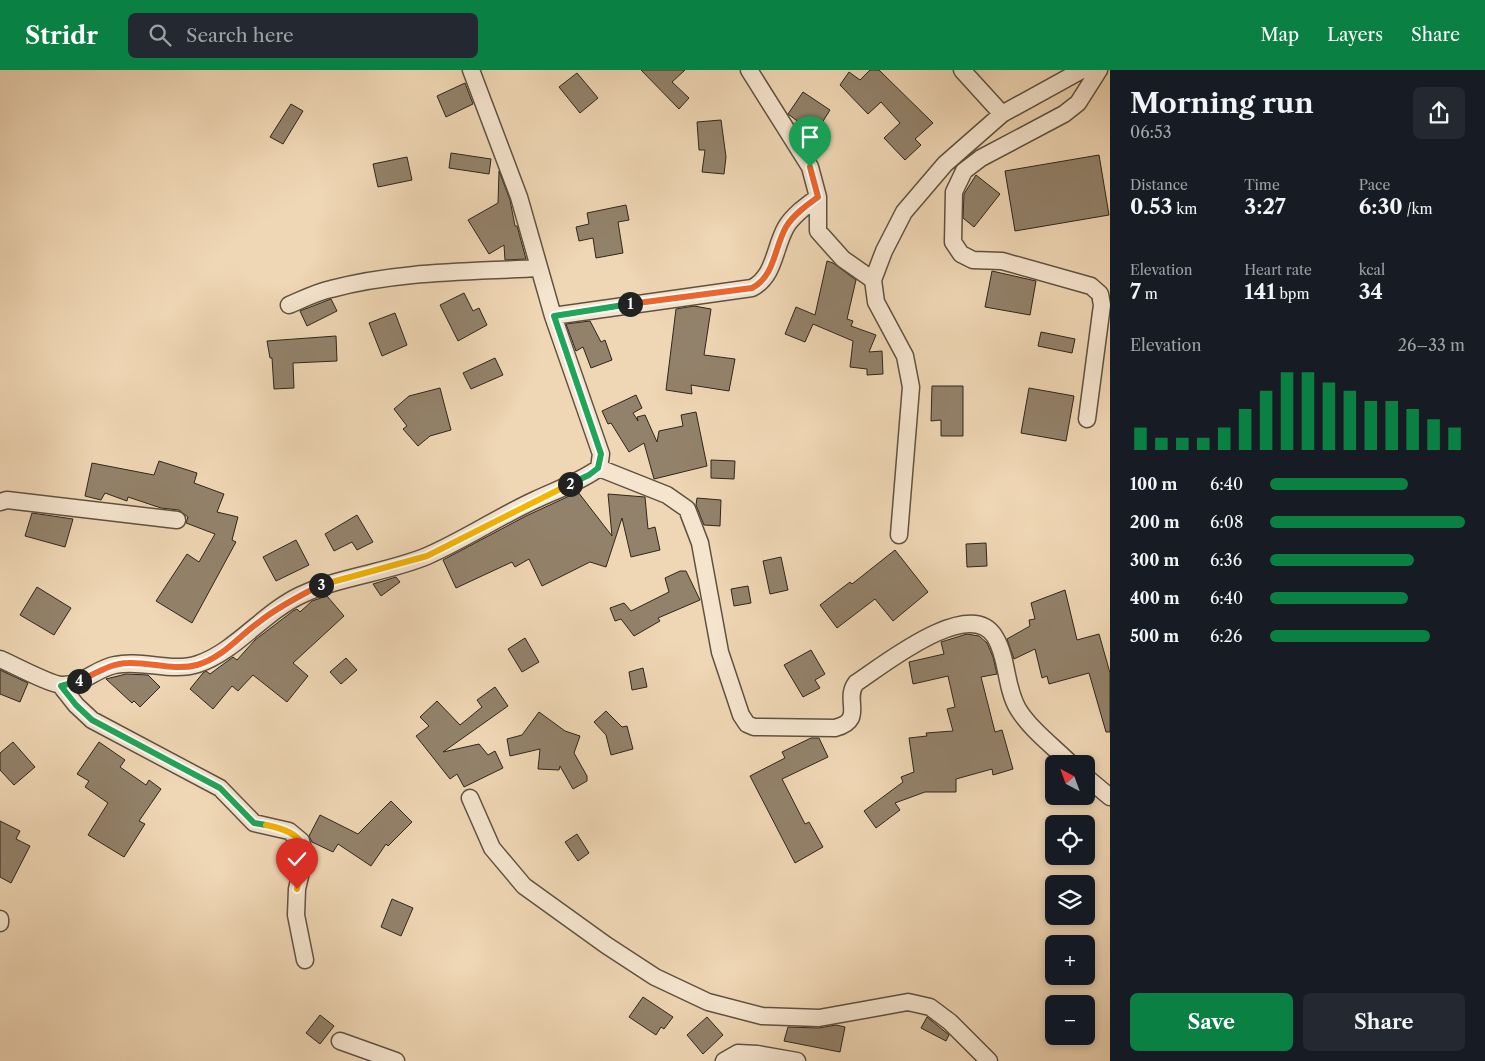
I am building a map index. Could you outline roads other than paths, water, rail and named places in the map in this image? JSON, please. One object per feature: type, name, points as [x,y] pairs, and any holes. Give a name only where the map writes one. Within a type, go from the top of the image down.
[{"type":"street","points":[[61,686],[78,682],[113,665],[129,663],[174,667],[196,665],[217,656],[258,622],[292,599],[324,584],[427,556],[534,500],[589,475],[598,468],[601,454],[554,316],[519,198],[471,70]]},
{"type":"street","points":[[748,70],[810,167],[818,197],[818,231],[843,259],[873,280]]},
{"type":"street","points":[[962,70],[1002,114]]},
{"type":"street","points":[[899,535],[911,386],[905,356],[876,302],[873,280],[884,251],[904,212],[945,164],[1002,114],[1082,70]]},
{"type":"street","points":[[1087,419],[1102,305],[1100,294],[1091,286],[1002,261],[973,260],[960,254],[953,242],[954,192],[964,171],[981,158],[1064,114],[1078,103],[1099,70]]},
{"type":"street","points":[[554,316],[752,288],[761,283],[767,275],[786,226],[818,197]]},
{"type":"street","points":[[289,305],[329,289],[360,282],[406,276],[539,268]]},
{"type":"street","points":[[598,468],[667,495],[687,509],[700,543],[720,652],[741,714],[747,724],[754,727],[835,728],[846,726],[852,718],[852,691],[856,683],[930,634],[967,623],[982,625],[996,637],[1018,708],[1036,730],[1062,755]]},
{"type":"street","points":[[0,502],[7,500],[177,520]]},
{"type":"street","points":[[0,659],[61,686],[76,705],[92,720],[220,788],[254,823],[289,831],[301,841],[305,856],[297,889],[296,915],[305,960]]},
{"type":"street","points":[[1095,784],[1110,797]]},
{"type":"street","points":[[470,798],[492,848],[524,886],[606,946],[655,977],[708,1002],[762,1016],[818,1018],[908,1002],[930,1007],[950,1022],[989,1061]]},
{"type":"street","points":[[340,1041],[396,1061]]},
{"type":"street","points":[[734,1058],[757,1054],[798,1061]]}]
